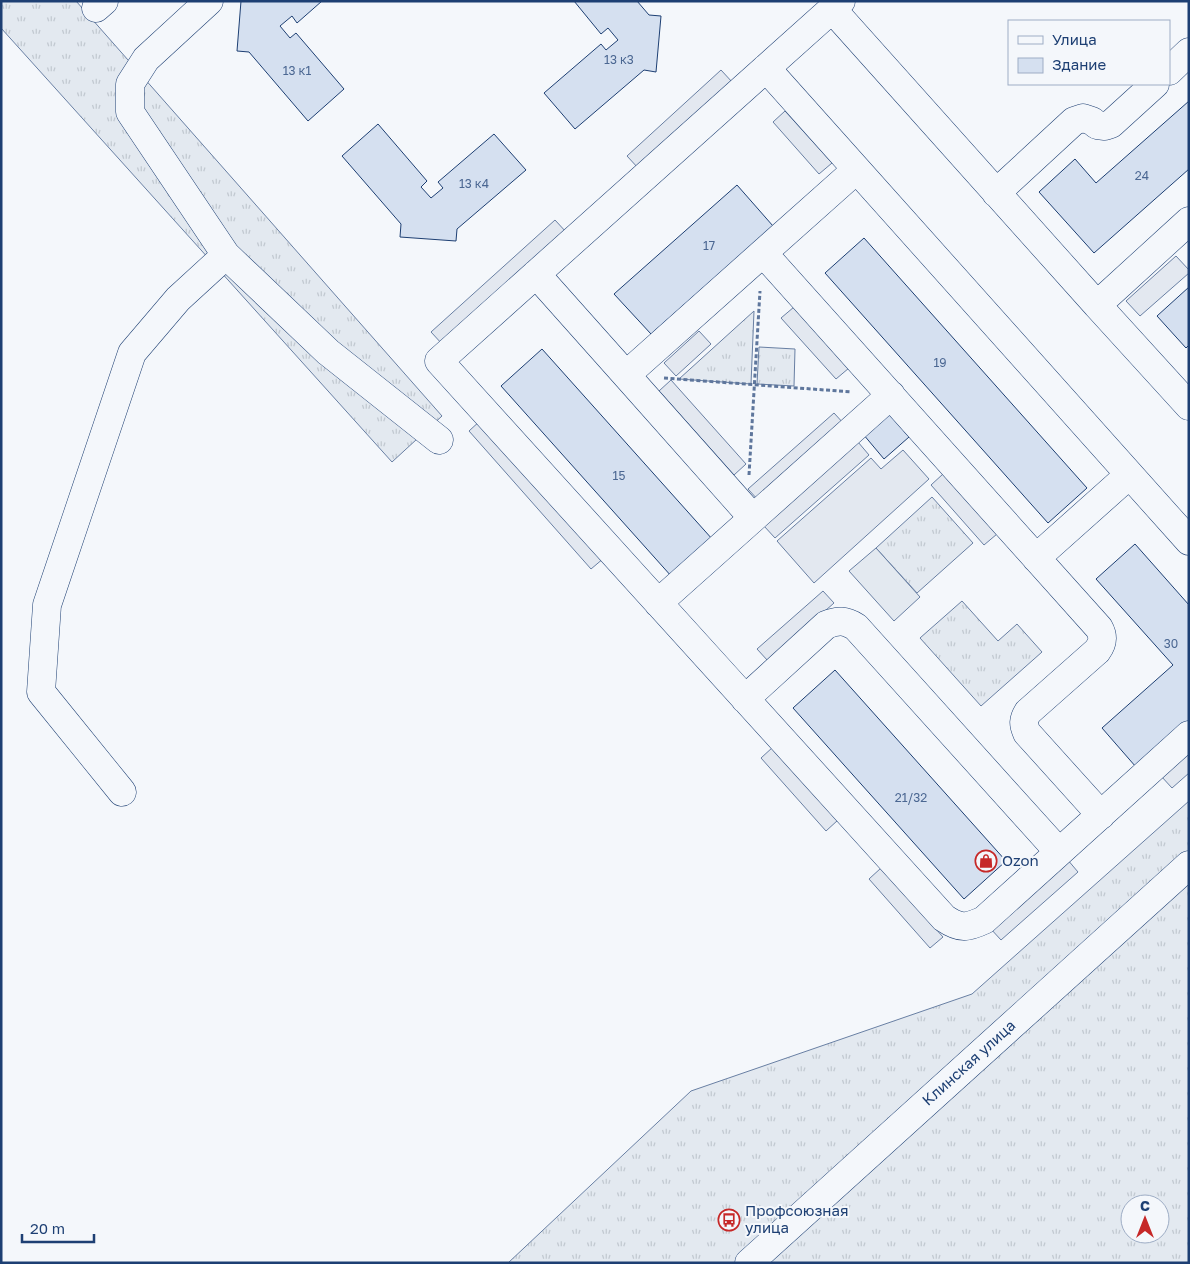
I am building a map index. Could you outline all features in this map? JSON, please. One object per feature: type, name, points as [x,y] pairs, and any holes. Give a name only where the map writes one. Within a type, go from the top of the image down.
[{"type":"street","points":[[209,1],[146,58],[130,84],[130,112],[226,255],[328,352],[439,440]]},
{"type":"street","points":[[1189,406],[996,193],[836,5],[438,361],[937,911],[954,926],[970,927],[984,920],[1189,735]]},
{"type":"street","points":[[1170,70],[1189,52]]},
{"type":"street","points":[[766,68],[1189,542]]},
{"type":"street","points":[[996,193],[1074,121],[1083,118],[1092,121],[1096,125],[1105,126],[1112,124],[1154,85]]},
{"type":"street","points":[[626,375],[856,170]]},
{"type":"street","points":[[1097,305],[1187,226]]},
{"type":"street","points":[[763,253],[1099,628],[1103,635],[1102,644],[1028,712],[1023,726],[1027,733],[1101,815]]},
{"type":"street","points":[[122,792],[41,692],[46,605],[132,353],[178,299],[226,255]]},
{"type":"street","points":[[536,274],[750,514]]},
{"type":"street","points":[[658,603],[750,514],[891,395]]},
{"type":"street","points":[[1036,558],[1129,475]]},
{"type":"street","points":[[745,699],[826,626],[835,621],[846,621],[856,627],[1060,852]]},
{"type":"street","name":"Клинская улица","points":[[749,1263],[1189,865]]},
{"type":"path","points":[[750,514],[754,385],[763,253]]},
{"type":"path","points":[[626,375],[891,395]]},
{"type":"green space","points":[[1,1],[76,1],[442,416],[392,462],[1,28]]},
{"type":"green space","points":[[754,311],[751,384],[679,379]]},
{"type":"green space","points":[[759,347],[795,349],[794,386],[757,384]]},
{"type":"green space","points":[[932,497],[973,543],[917,593],[876,548]]},
{"type":"green space","points":[[876,548],[920,597],[894,621],[849,571]]},
{"type":"green space","points":[[962,601],[998,641],[1017,624],[1042,652],[981,706],[920,638]]},
{"type":"green space","points":[[1189,801],[1189,1263],[508,1263],[691,1091],[972,994]]},
{"type":"shaded area","points":[[721,70],[733,83],[639,169],[627,156]]},
{"type":"shaded area","points":[[785,111],[832,163],[819,174],[773,122]]},
{"type":"shaded area","points":[[555,220],[567,233],[443,345],[431,332]]},
{"type":"shaded area","points":[[1176,256],[1189,270],[1189,273],[1140,316],[1126,301]]},
{"type":"shaded area","points":[[794,307],[849,368],[836,379],[781,318]]},
{"type":"shaded area","points":[[699,331],[711,344],[676,376],[664,363]]},
{"type":"shaded area","points":[[671,380],[746,464],[734,475],[659,391]]},
{"type":"shaded area","points":[[834,413],[845,425],[759,501],[748,489]]},
{"type":"shaded area","points":[[481,420],[604,558],[591,569],[469,431]]},
{"type":"shaded area","points":[[858,442],[869,455],[775,538],[764,526]]},
{"type":"shaded area","points":[[903,450],[929,479],[814,583],[777,541],[871,458],[881,469]]},
{"type":"shaded area","points":[[943,474],[997,534],[984,545],[931,485]]},
{"type":"shaded area","points":[[823,591],[834,603],[768,661],[757,649]]},
{"type":"shaded area","points":[[773,747],[838,820],[826,831],[761,758]]},
{"type":"shaded area","points":[[1189,751],[1189,773],[1172,788],[1161,776]]},
{"type":"shaded area","points":[[1067,859],[1078,872],[1001,940],[990,928]]},
{"type":"shaded area","points":[[881,868],[943,937],[930,948],[869,879]]},
{"type":"building","points":[[241,1],[322,1],[297,23],[292,16],[280,26],[290,38],[296,33],[344,89],[308,121],[249,52],[237,51]]},
{"type":"building","points":[[574,1],[637,1],[649,15],[661,16],[656,72],[644,70],[575,129],[544,93],[601,44],[606,50],[618,40],[608,28],[601,34]]},
{"type":"building","points":[[1189,101],[1189,169],[1094,253],[1039,192],[1075,159],[1096,183]]},
{"type":"building","points":[[378,124],[427,181],[421,187],[431,198],[443,188],[438,182],[494,134],[526,170],[457,229],[456,241],[400,237],[401,224],[342,156]]},
{"type":"building","points":[[737,185],[773,226],[651,334],[614,294]]},
{"type":"building","points":[[864,238],[1087,488],[1048,523],[825,273]]},
{"type":"building","points":[[1189,287],[1189,345],[1186,348],[1157,316]]},
{"type":"building","points":[[542,349],[713,540],[672,577],[501,386]]},
{"type":"building","points":[[888,412],[909,437],[884,459],[863,434]]},
{"type":"building","points":[[1135,544],[1189,605],[1189,720],[1136,767],[1102,728],[1173,665],[1096,579]]},
{"type":"building","points":[[835,670],[1006,861],[964,899],[793,708]]},
{"type":"place","name":"Ozon","points":[[986,861]]},
{"type":"place","name":"Профсоюзная улица","points":[[729,1220]]}]
